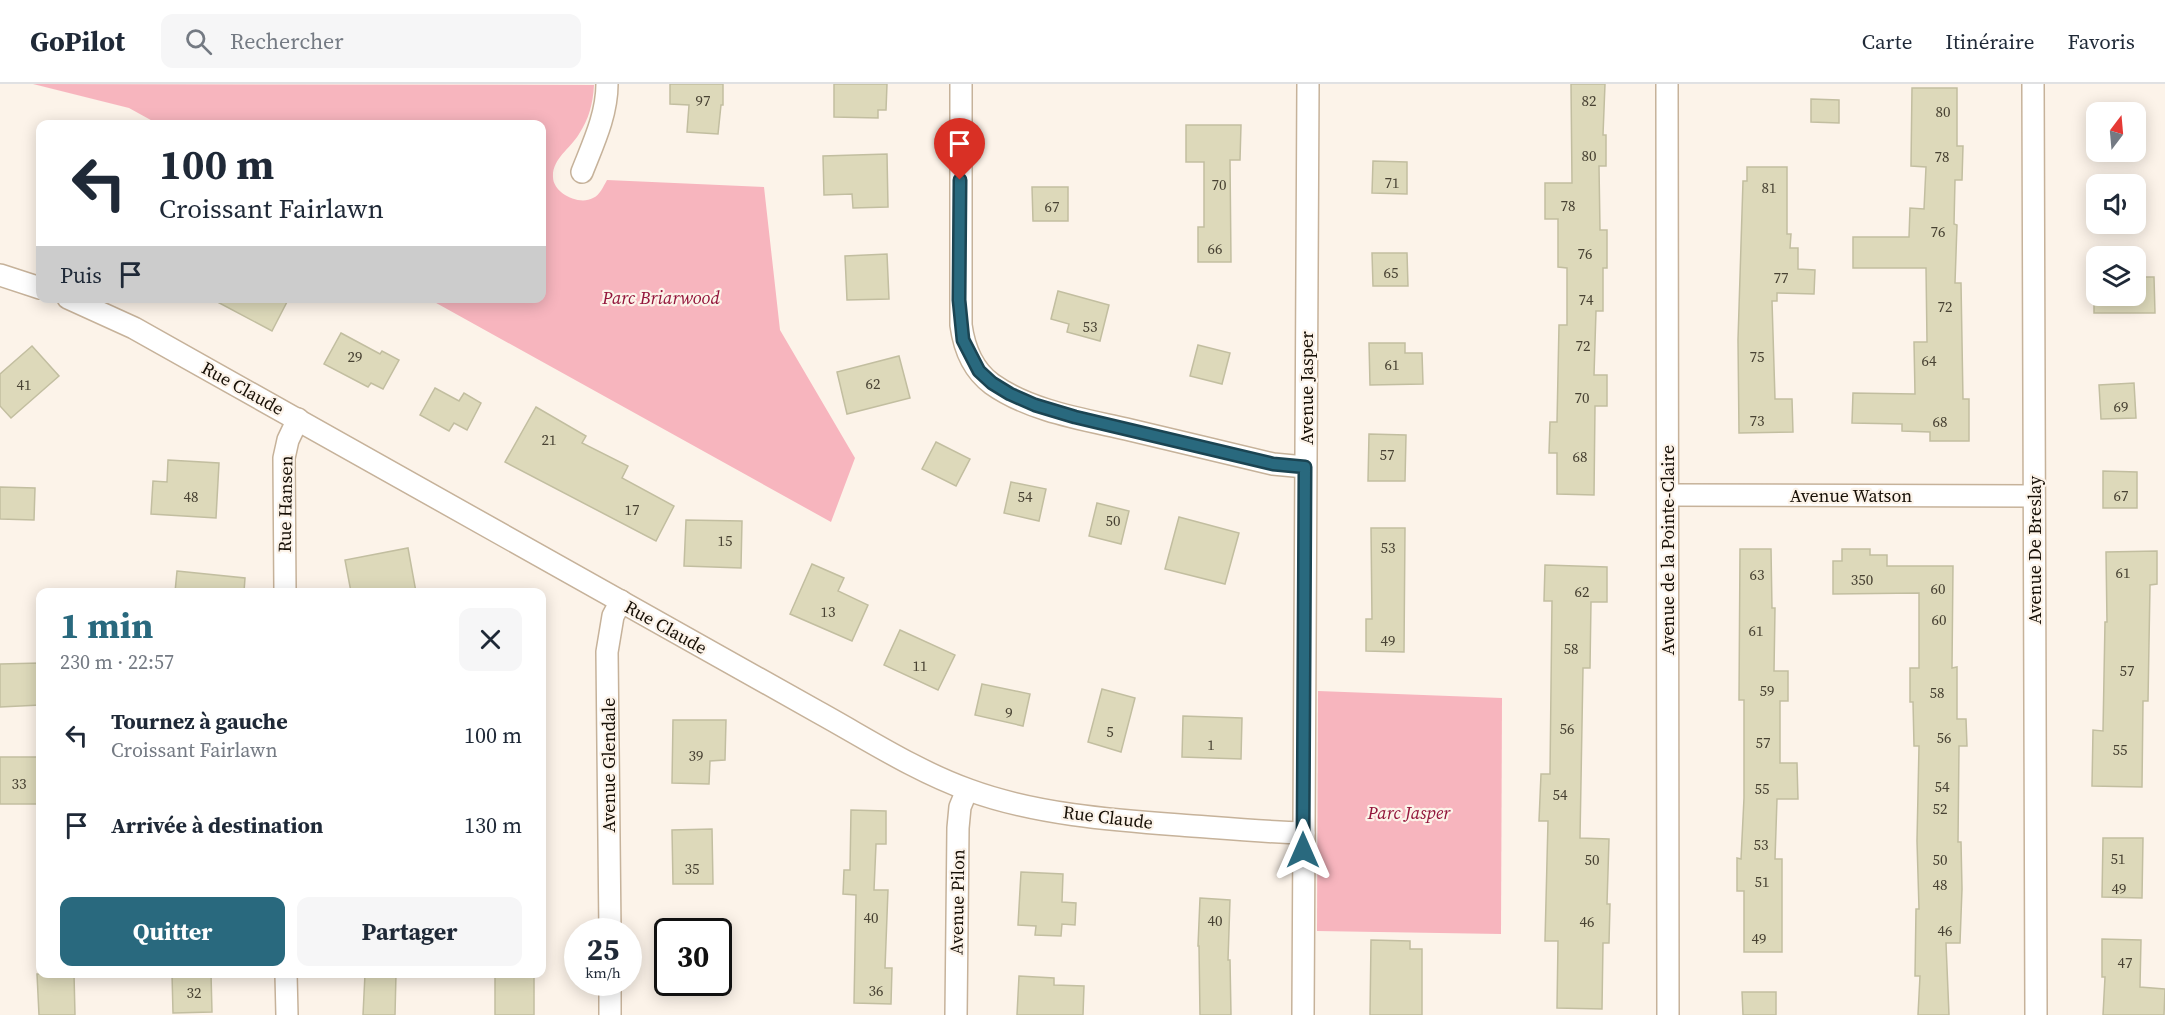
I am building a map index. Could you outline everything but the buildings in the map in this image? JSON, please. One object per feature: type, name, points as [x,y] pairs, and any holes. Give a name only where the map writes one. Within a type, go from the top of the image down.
[{"type":"street","points":[[582,172],[599,128],[607,84]]},
{"type":"street","points":[[961,84],[960,316],[963,340],[979,371],[992,383],[1010,394],[1035,405],[1075,417],[1273,464],[1305,467]]},
{"type":"street","name":"Avenue Jasper","points":[[1303,1015],[1308,84]]},
{"type":"street","name":"Avenue de la Pointe-Claire","points":[[1667,84],[1668,1015]]},
{"type":"street","name":"Avenue De Breslay","points":[[2033,84],[2036,1015]]},
{"type":"street","points":[[0,275],[36,287]]},
{"type":"street","name":"Rue Claude","points":[[79,303],[134,328],[818,712],[932,774],[967,790],[1019,804],[1090,817],[1188,826],[1304,832]]},
{"type":"street","name":"Rue Hansen","points":[[285,588],[284,458],[288,440],[298,419]]},
{"type":"street","name":"Avenue Watson","points":[[1668,495],[2034,496]]},
{"type":"street","name":"Avenue Glendale","points":[[610,918],[607,652],[613,616],[621,601]]},
{"type":"street","name":"Avenue Pilon","points":[[956,1015],[958,828],[960,807],[967,790]]},
{"type":"street","points":[[286,978],[287,1015]]},
{"type":"street","points":[[610,996],[610,1015]]},
{"type":"green space","name":"Parc Briarwood","points":[[33,84],[594,85],[588,117],[575,139],[558,159],[553,171],[554,183],[562,193],[574,199],[587,200],[599,193],[607,180],[764,187],[780,330],[855,458],[831,522],[436,303],[546,303],[546,120],[151,120],[129,108]]},
{"type":"green space","name":"Parc Jasper","points":[[1318,691],[1502,698],[1501,934],[1317,931]]},
{"type":"route","points":[[960,180],[959,300],[963,340],[979,371],[992,383],[1035,405],[1075,417],[1273,464],[1305,467],[1303,850]]}]
